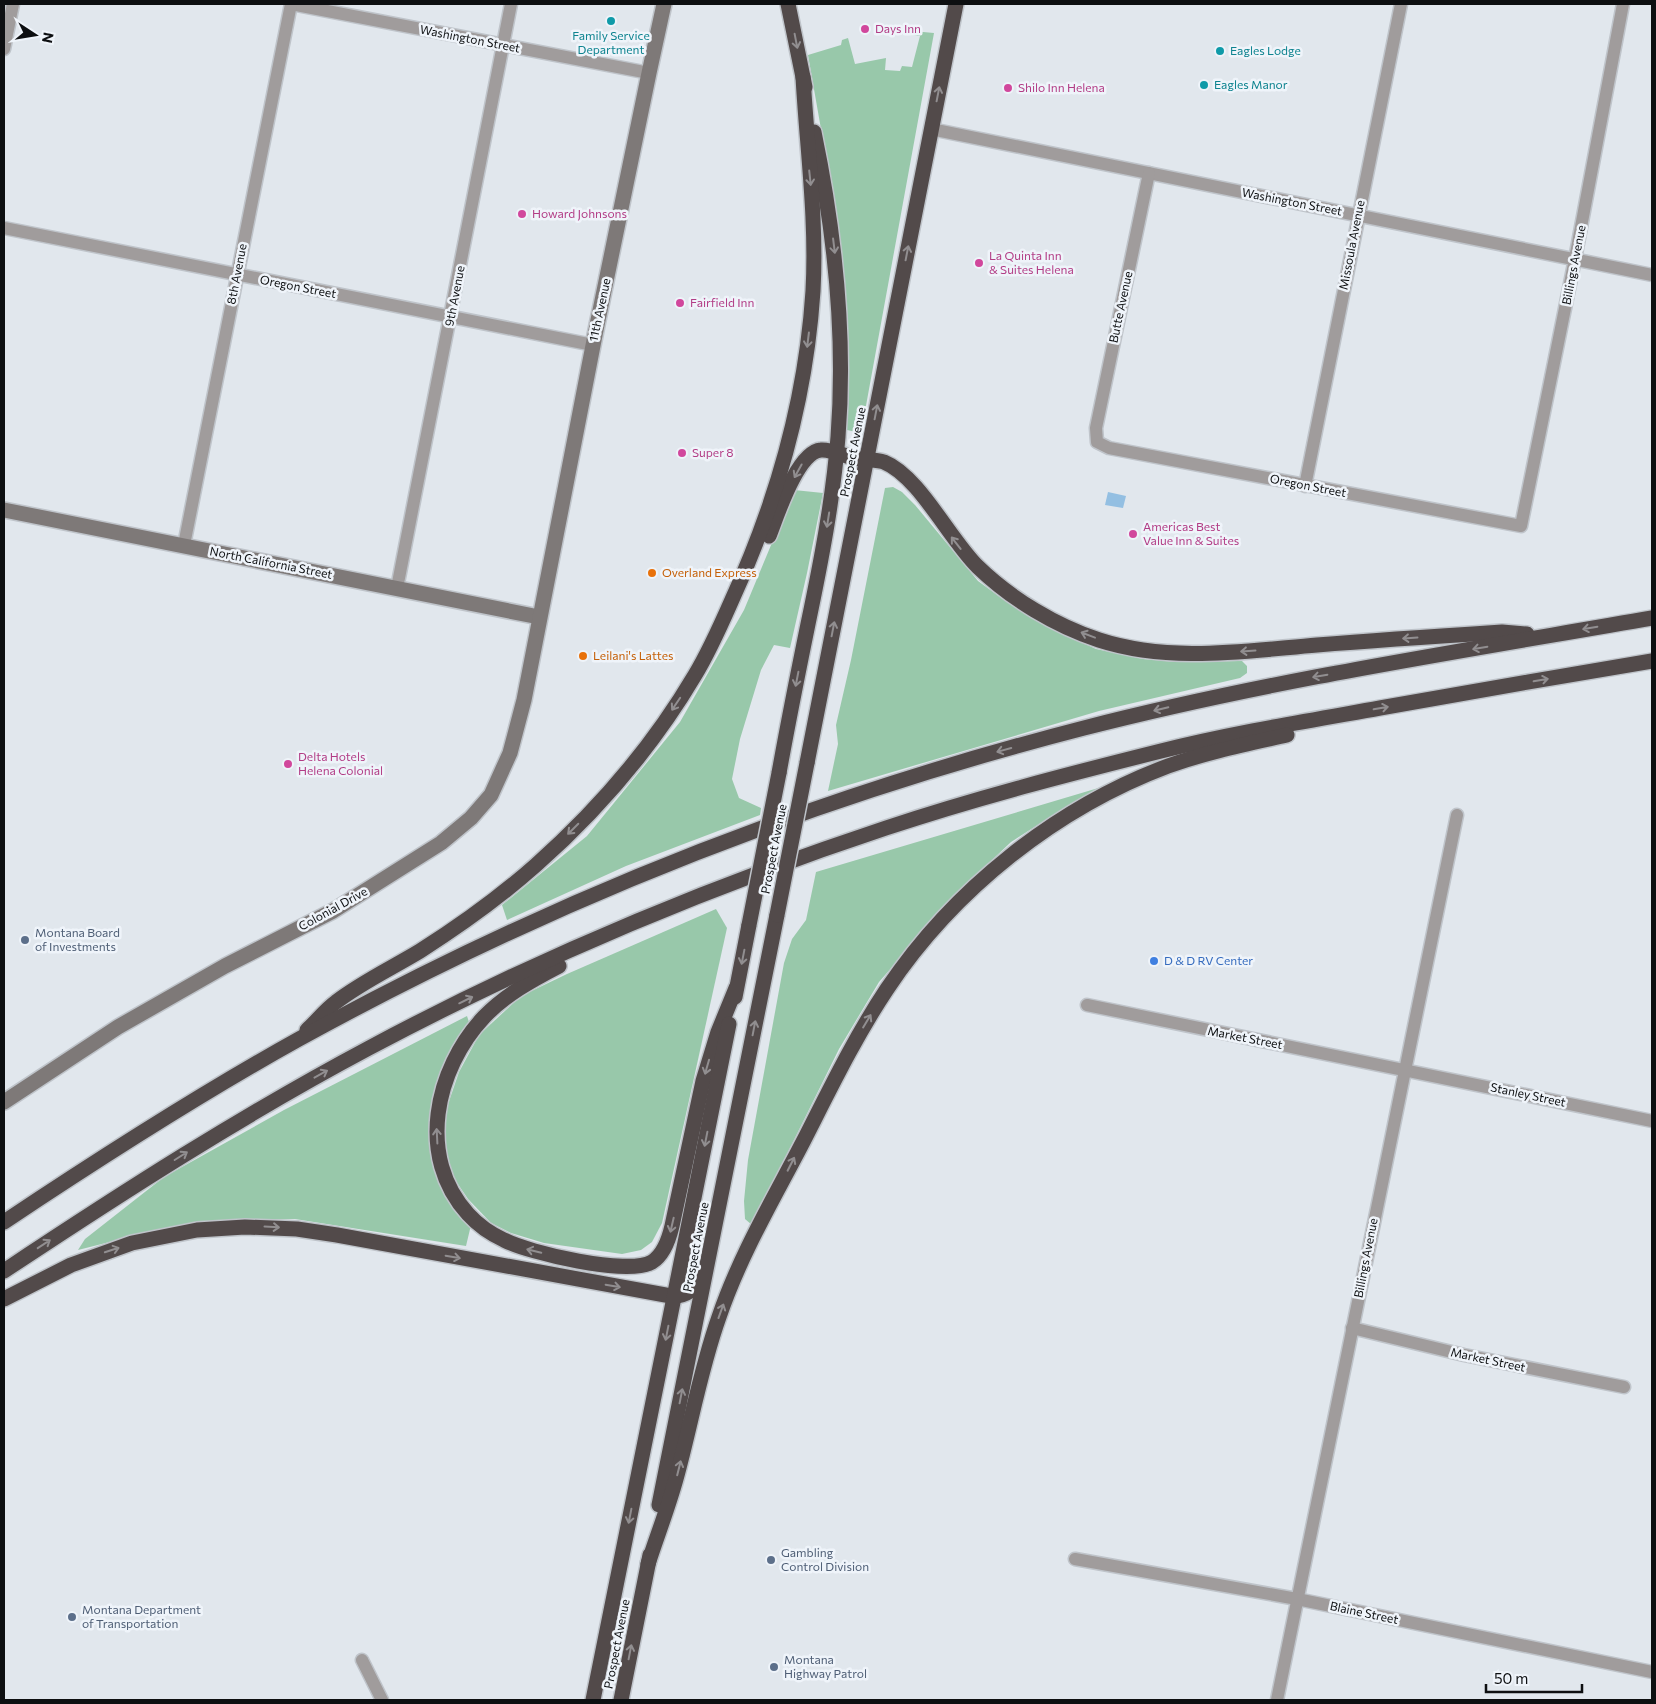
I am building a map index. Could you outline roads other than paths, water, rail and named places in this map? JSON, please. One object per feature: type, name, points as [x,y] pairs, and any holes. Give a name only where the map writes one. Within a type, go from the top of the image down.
[{"type":"highway","name":"Prospect Avenue","points":[[593,1700],[779,773],[826,530],[836,454],[841,365],[837,282],[827,200],[788,4]]},
{"type":"highway","name":"Prospect Avenue","points":[[621,1700],[956,4]]},
{"type":"highway","points":[[696,673],[736,593],[766,518],[792,429],[804,370],[812,305],[814,246],[803,77]]},
{"type":"highway","points":[[299,1039],[337,1001],[421,950],[470,917],[555,848],[594,808],[631,765],[665,720],[723,634],[743,596],[799,467],[807,457],[818,451],[826,450],[866,460],[877,460],[888,465],[912,484],[969,558],[1001,586],[1059,623],[1111,643],[1151,651],[1193,653],[1502,632],[1546,636]]},
{"type":"highway","points":[[4,1222],[145,1130],[299,1039],[458,958],[595,895],[770,826],[903,780],[1074,731],[1221,696],[1324,675],[1652,618]]},
{"type":"highway","points":[[4,1271],[208,1140],[338,1065],[413,1025],[498,984],[670,908],[815,852],[954,807],[1172,748],[1315,720],[1652,661]]},
{"type":"highway","points":[[648,1564],[676,1478],[710,1344],[719,1314],[732,1283],[845,1060],[876,1007],[912,955],[948,913],[982,880],[1037,836],[1073,813],[1115,790],[1166,767],[1208,754],[1309,729],[1315,720]]},
{"type":"highway","points":[[670,908],[520,988],[493,1008],[472,1032],[456,1058],[446,1081],[439,1105],[436,1128],[438,1151],[444,1174],[454,1195],[464,1209],[476,1222],[495,1235],[514,1245],[534,1251],[618,1266],[643,1266],[656,1259],[667,1243],[671,1232],[703,1081],[718,1032],[736,988]]},
{"type":"highway","points":[[4,1298],[71,1265],[132,1243],[197,1230],[245,1226],[297,1229],[338,1235],[675,1296],[686,1294],[699,1283],[707,1264]]},
{"type":"main road","name":"11th Avenue","points":[[539,617],[664,4]]},
{"type":"main road","name":"North California Street","points":[[4,510],[539,617]]},
{"type":"main road","name":"Colonial Drive","points":[[4,1102],[118,1027],[225,966],[333,912],[441,843],[471,818],[491,795],[510,753],[524,700],[539,617]]},
{"type":"street","points":[[4,49],[13,4]]},
{"type":"street","name":"Washington Street","points":[[291,4],[649,73]]},
{"type":"street","name":"8th Avenue","points":[[184,545],[291,4]]},
{"type":"street","name":"9th Avenue","points":[[397,588],[512,4]]},
{"type":"street","name":"Missoula Avenue","points":[[1305,486],[1401,4]]},
{"type":"street","name":"Billings Avenue","points":[[1521,526],[1575,259],[1623,4]]},
{"type":"street","name":"Washington Street","points":[[931,129],[1652,275]]},
{"type":"street","name":"Butte Avenue","points":[[1097,442],[1096,428],[1149,173]]},
{"type":"street","name":"Oregon Street","points":[[4,228],[593,345]]},
{"type":"street","name":"Oregon Street","points":[[1097,442],[1109,448],[1521,526]]},
{"type":"street","name":"Billings Avenue","points":[[1277,1700],[1457,816]]},
{"type":"street","name":"Market Street","points":[[1087,1005],[1404,1069]]},
{"type":"street","name":"Stanley Street","points":[[1404,1069],[1652,1122]]},
{"type":"street","name":"Market Street","points":[[1352,1328],[1507,1364],[1624,1387]]},
{"type":"street","name":"Blaine Street","points":[[1075,1559],[1297,1599],[1652,1672]]},
{"type":"street","points":[[362,1660],[382,1700]]},
{"type":"water","points":[[1108,492],[1126,496],[1123,508],[1105,505]]},
{"type":"place","name":"Family Service Department","points":[[611,21]]},
{"type":"place","name":"Days Inn","points":[[865,29]]},
{"type":"place","name":"Eagles Lodge","points":[[1220,51]]},
{"type":"place","name":"Eagles Manor","points":[[1204,85]]},
{"type":"place","name":"Shilo Inn Helena","points":[[1008,88]]},
{"type":"place","name":"Howard Johnsons","points":[[522,214]]},
{"type":"place","name":"La Quinta Inn & Suites Helena","points":[[979,263]]},
{"type":"place","name":"Fairfield Inn","points":[[680,303]]},
{"type":"place","name":"Super 8","points":[[682,453]]},
{"type":"place","name":"Americas Best Value Inn & Suites","points":[[1133,534]]},
{"type":"place","name":"Overland Express","points":[[652,573]]},
{"type":"place","name":"Leilani's Lattes","points":[[583,656]]},
{"type":"place","name":"Delta Hotels Helena Colonial","points":[[288,764]]},
{"type":"place","name":"Montana Board of Investments","points":[[25,940]]},
{"type":"place","name":"D & D RV Center","points":[[1154,961]]},
{"type":"place","name":"Gambling Control Division","points":[[771,1560]]},
{"type":"place","name":"Montana Department of Transportation","points":[[72,1617]]},
{"type":"place","name":"Montana Highway Patrol","points":[[774,1667]]}]
